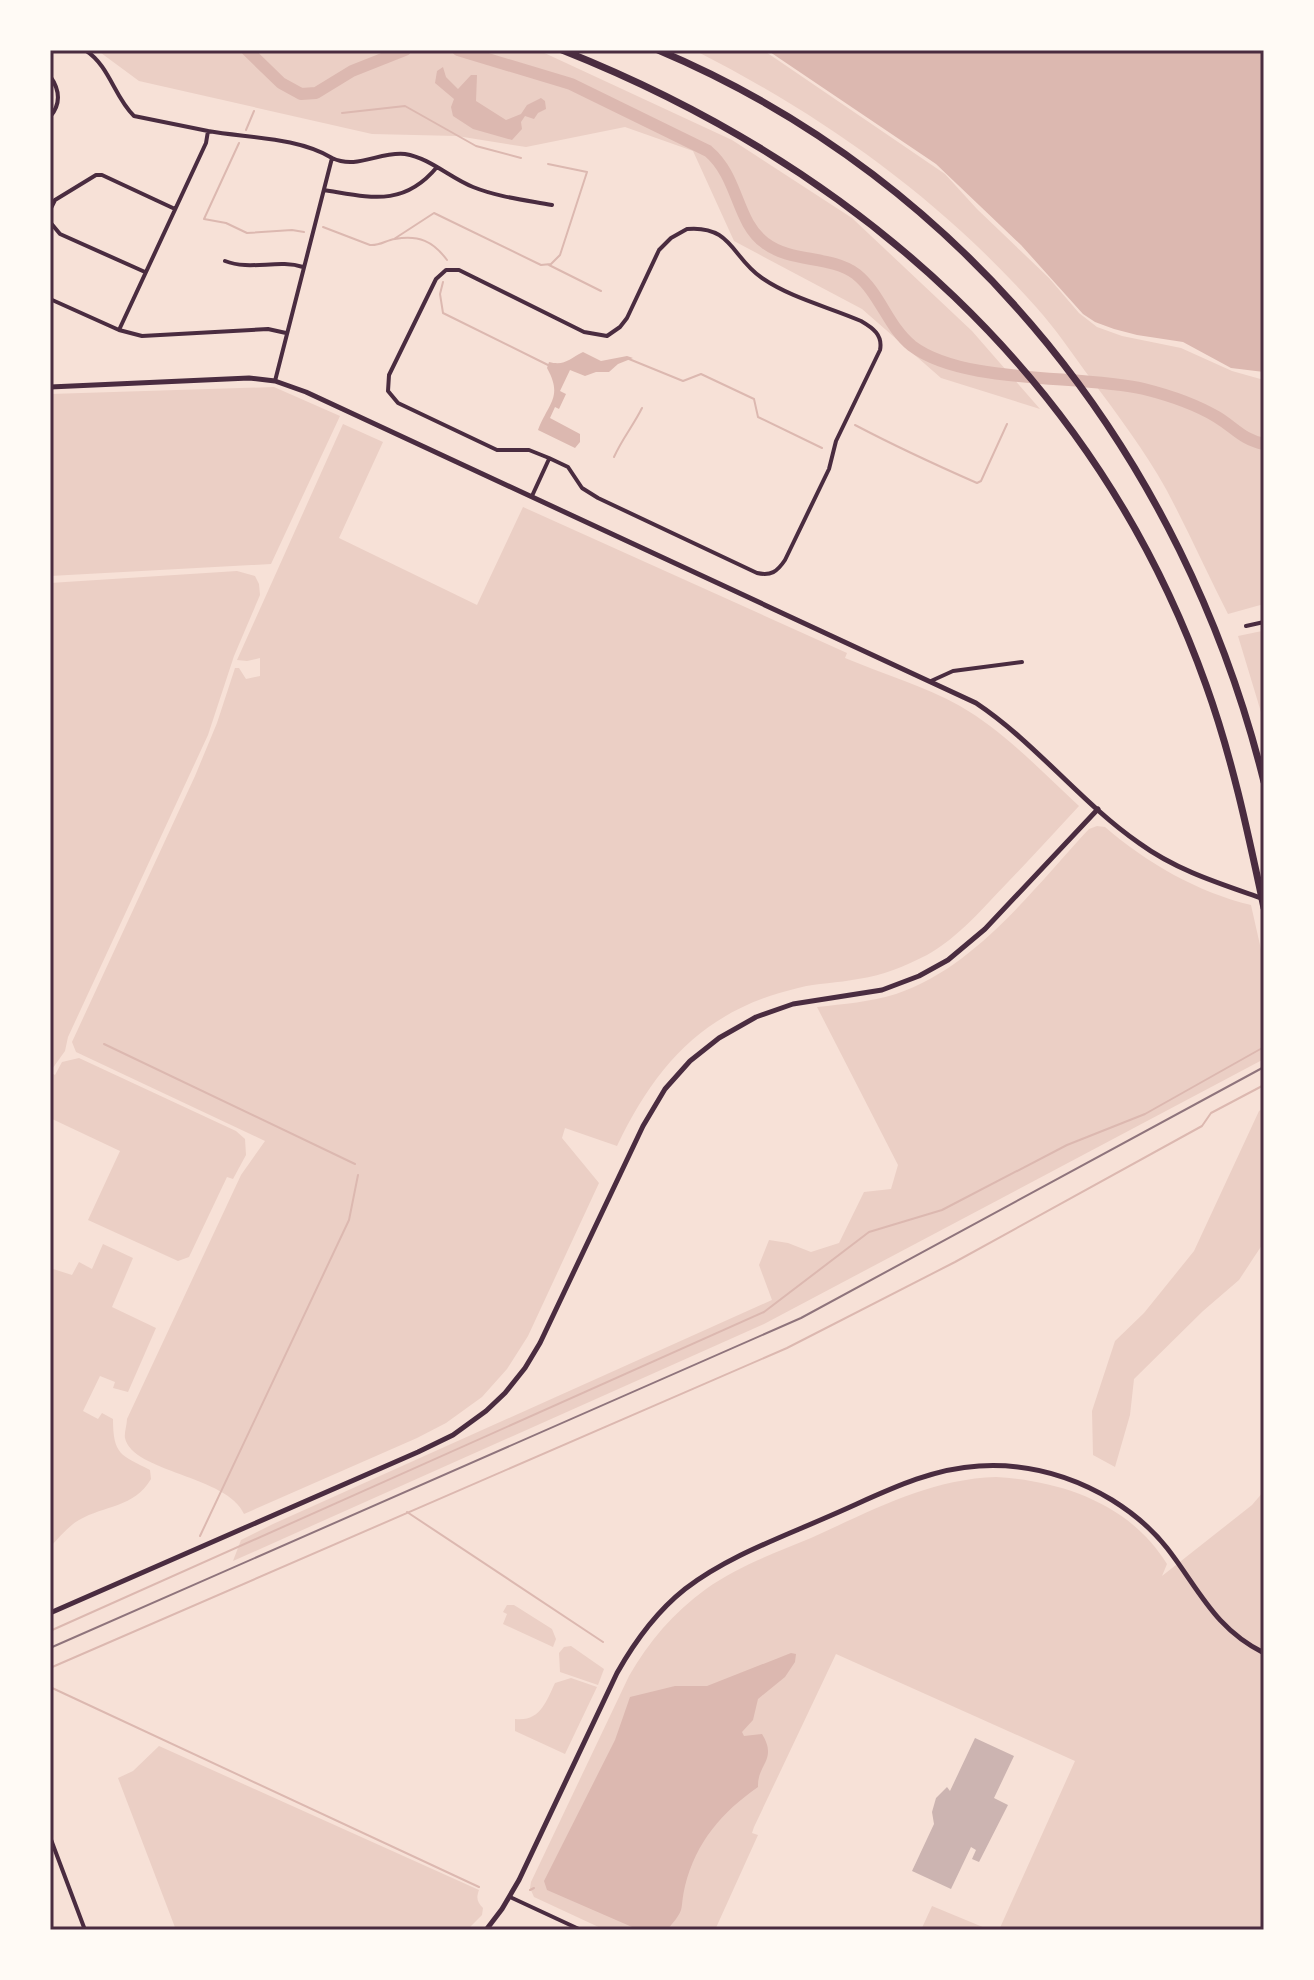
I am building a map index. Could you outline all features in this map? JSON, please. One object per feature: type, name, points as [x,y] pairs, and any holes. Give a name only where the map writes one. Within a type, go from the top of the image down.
[{"type":"highway","points":[[562,50],[641,83],[707,116],[811,178],[913,257],[960,301],[1048,400],[1104,478],[1153,563],[1173,605],[1222,733],[1264,908]]},
{"type":"highway","points":[[658,50],[771,108],[877,179],[960,250],[1010,300],[1058,356],[1153,495],[1189,565],[1233,672],[1264,782]]},
{"type":"main road","points":[[50,387],[226,378],[275,381],[306,392],[931,681],[996,717],[1136,841],[1171,864],[1264,899]]},
{"type":"main road","points":[[50,1613],[418,1452],[473,1422],[505,1393],[532,1356],[643,1126],[665,1089],[690,1061],[719,1038],[756,1017],[793,1004],[882,990],[919,976],[948,960],[985,929],[1098,809]]},
{"type":"main road","points":[[486,1930],[510,1897],[617,1673],[660,1612],[698,1580],[733,1558],[916,1479],[964,1467],[1010,1466],[1049,1473],[1090,1488],[1123,1507],[1155,1534],[1213,1614],[1235,1635],[1264,1653]]},
{"type":"street","points":[[85,50],[101,64],[134,116],[299,145],[347,163],[405,154],[495,195],[552,205]]},
{"type":"street","points":[[50,76],[57,86],[58,95],[55,111],[50,117]]},
{"type":"street","points":[[119,330],[206,143],[208,131]]},
{"type":"street","points":[[275,381],[332,158]]},
{"type":"street","points":[[324,190],[375,197],[401,194],[419,186],[437,167]]},
{"type":"street","points":[[50,210],[55,200],[96,175],[175,209]]},
{"type":"street","points":[[50,222],[60,234],[146,272]]},
{"type":"street","points":[[687,229],[704,229],[727,239],[746,264],[762,278],[861,321],[873,328],[880,339],[880,350],[836,441],[829,469],[785,560],[779,570],[772,574],[757,573],[598,498],[582,488],[568,467],[549,458],[529,450],[497,450],[398,403],[388,391],[389,375],[441,273],[459,270],[584,332],[607,336],[627,318],[664,244],[687,229]]},
{"type":"street","points":[[225,261],[237,266],[293,264],[303,267]]},
{"type":"street","points":[[50,299],[119,330],[142,336],[268,329],[286,333]]},
{"type":"street","points":[[532,496],[549,458]]},
{"type":"street","points":[[1246,626],[1264,622]]},
{"type":"street","points":[[931,681],[953,671],[1022,662]]},
{"type":"street","points":[[50,1837],[85,1930]]},
{"type":"street","points":[[510,1897],[581,1930]]},
{"type":"shaded area","points":[[97,50],[538,50],[732,140],[852,218],[972,331],[1040,409],[941,378],[862,309],[734,241],[693,151],[625,127],[526,147],[457,136],[372,134],[139,81]]},
{"type":"shaded area","points":[[694,50],[763,50],[945,174],[1049,278],[1079,313],[1097,327],[1122,336],[1181,348],[1232,371],[1264,380],[1264,604],[1228,614],[1166,489],[1140,447],[1050,324],[999,267],[960,230],[877,162],[789,103]]},
{"type":"shaded area","points":[[767,50],[1264,50],[1264,372],[1231,368],[1183,342],[1137,335],[1095,322],[1083,314],[1021,245],[936,164]]},
{"type":"shaded area","points":[[443,67],[446,77],[458,89],[471,75],[477,75],[476,101],[506,120],[521,114],[527,105],[541,98],[545,101],[546,109],[534,119],[525,116],[521,122],[522,129],[512,140],[473,129],[453,116],[451,107],[454,99],[435,83],[437,71]]},
{"type":"shaded area","points":[[583,352],[601,361],[627,356],[633,358],[609,372],[585,376],[570,370],[560,391],[566,394],[559,409],[555,407],[550,418],[580,434],[580,442],[575,448],[538,430],[554,393],[547,368],[549,362],[563,362]]},
{"type":"shaded area","points":[[274,387],[340,416],[271,564],[50,576],[50,394]]},
{"type":"shaded area","points":[[343,424],[383,442],[339,538],[477,605],[523,507],[847,653],[845,658],[960,706],[1007,740],[1079,806],[980,912],[939,948],[876,976],[805,986],[736,1010],[710,1026],[667,1065],[632,1116],[617,1146],[565,1128],[562,1138],[599,1183],[528,1336],[507,1369],[482,1397],[446,1423],[244,1514],[235,1501],[220,1491],[144,1459],[131,1449],[125,1434],[127,1419],[241,1175],[265,1141],[76,1052],[72,1042],[195,776],[235,668],[239,668],[246,679],[260,676],[260,658],[237,660]]},
{"type":"shaded area","points":[[237,571],[255,576],[260,595],[234,656],[208,735],[68,1037],[65,1051],[50,1072],[50,583]]},
{"type":"shaded area","points":[[1262,631],[1264,641],[1264,722],[1238,636]]},
{"type":"shaded area","points":[[1105,827],[1138,853],[1174,875],[1211,892],[1251,905],[1264,963],[1264,1059],[764,1324],[233,1561],[241,1540],[273,1524],[772,1300],[759,1265],[769,1240],[811,1252],[839,1243],[864,1192],[891,1189],[898,1165],[817,1007],[896,994],[925,982],[952,965],[1002,924],[1089,829]]},
{"type":"shaded area","points":[[79,1058],[236,1131],[245,1139],[246,1155],[233,1179],[227,1177],[189,1257],[178,1261],[88,1220],[120,1151],[50,1118],[50,1072],[55,1075],[62,1062]]},
{"type":"shaded area","points":[[1264,1108],[1264,1242],[1239,1280],[1134,1379],[1130,1415],[1115,1467],[1093,1455],[1092,1411],[1115,1341],[1144,1313],[1194,1251],[1259,1111]]},
{"type":"shaded area","points":[[103,1244],[133,1258],[112,1307],[156,1328],[128,1392],[113,1388],[115,1382],[100,1376],[83,1411],[98,1419],[102,1413],[113,1419],[117,1447],[126,1457],[150,1470],[151,1479],[128,1501],[75,1523],[50,1547],[50,1268],[72,1275],[79,1262],[92,1269]]},
{"type":"shaded area","points":[[996,1477],[1021,1479],[1069,1490],[1114,1511],[1152,1543],[1167,1564],[1162,1576],[1252,1505],[1264,1491],[1264,1930],[999,1930],[1075,1761],[836,1654],[754,1827],[752,1833],[758,1835],[715,1930],[605,1930],[534,1897],[531,1882],[629,1676],[654,1639],[683,1607],[718,1581],[744,1567],[878,1507],[947,1484]]},
{"type":"shaded area","points":[[507,1605],[514,1605],[552,1629],[556,1639],[553,1647],[503,1624],[507,1614],[503,1612]]},
{"type":"shaded area","points":[[571,1646],[604,1669],[598,1685],[560,1672],[559,1653],[564,1647]]},
{"type":"shaded area","points":[[791,1653],[796,1654],[795,1662],[785,1677],[758,1699],[753,1720],[742,1732],[744,1736],[762,1734],[766,1743],[768,1756],[758,1787],[722,1818],[703,1842],[690,1870],[680,1913],[667,1930],[639,1930],[547,1890],[544,1881],[615,1740],[630,1697],[675,1686],[707,1686]]},
{"type":"shaded area","points":[[571,1678],[597,1687],[565,1754],[515,1731],[515,1719],[536,1714],[545,1704],[555,1683]]},
{"type":"shaded area","points":[[159,1746],[479,1890],[477,1898],[483,1908],[482,1915],[467,1930],[176,1930],[118,1778],[133,1771]]},
{"type":"shaded area","points":[[932,1906],[990,1930],[921,1930]]},
{"type":"building","points":[[975,1738],[1014,1756],[994,1798],[1008,1805],[979,1862],[972,1859],[976,1850],[971,1847],[951,1889],[912,1871],[934,1824],[932,1812],[936,1798],[947,1787],[950,1791]]},
{"type":"waterway","points":[[247,50],[281,83],[301,94],[316,93],[352,71],[405,50]]},
{"type":"waterway","points":[[458,50],[571,84],[708,151],[726,173],[755,234],[787,254],[834,264],[856,274],[872,291],[904,338],[934,358],[991,373],[1144,389],[1200,408],[1245,437],[1264,444]]},
{"type":"waterway","points":[[342,113],[405,106],[476,146],[521,158]]},
{"type":"waterway","points":[[246,130],[254,111]]},
{"type":"waterway","points":[[239,143],[204,219],[226,223],[247,233],[304,232]]},
{"type":"waterway","points":[[394,239],[434,213],[541,265],[551,264],[560,255],[587,172],[548,164]]},
{"type":"waterway","points":[[323,227],[370,245],[395,239],[418,239],[431,244],[447,260]]},
{"type":"waterway","points":[[549,265],[601,291]]},
{"type":"waterway","points":[[443,282],[440,294],[443,313],[550,366]]},
{"type":"waterway","points":[[629,359],[683,381],[701,374],[754,399],[758,417],[822,448]]},
{"type":"waterway","points":[[614,457],[642,408]]},
{"type":"waterway","points":[[855,425],[977,483],[981,481],[1007,424]]},
{"type":"waterway","points":[[104,1044],[355,1164]]},
{"type":"waterway","points":[[50,1631],[764,1312],[869,1232],[942,1210],[1067,1145],[1145,1114],[1264,1047]]},
{"type":"waterway","points":[[50,1668],[787,1348],[955,1262],[1202,1126],[1211,1113],[1264,1085]]},
{"type":"waterway","points":[[200,1536],[349,1220],[358,1175]]},
{"type":"waterway","points":[[407,1512],[603,1642]]},
{"type":"waterway","points":[[50,1687],[479,1887]]},
{"type":"waterway","points":[[530,1890],[534,1888]]},
{"type":"railway","points":[[50,1648],[801,1318],[1264,1067]]}]
